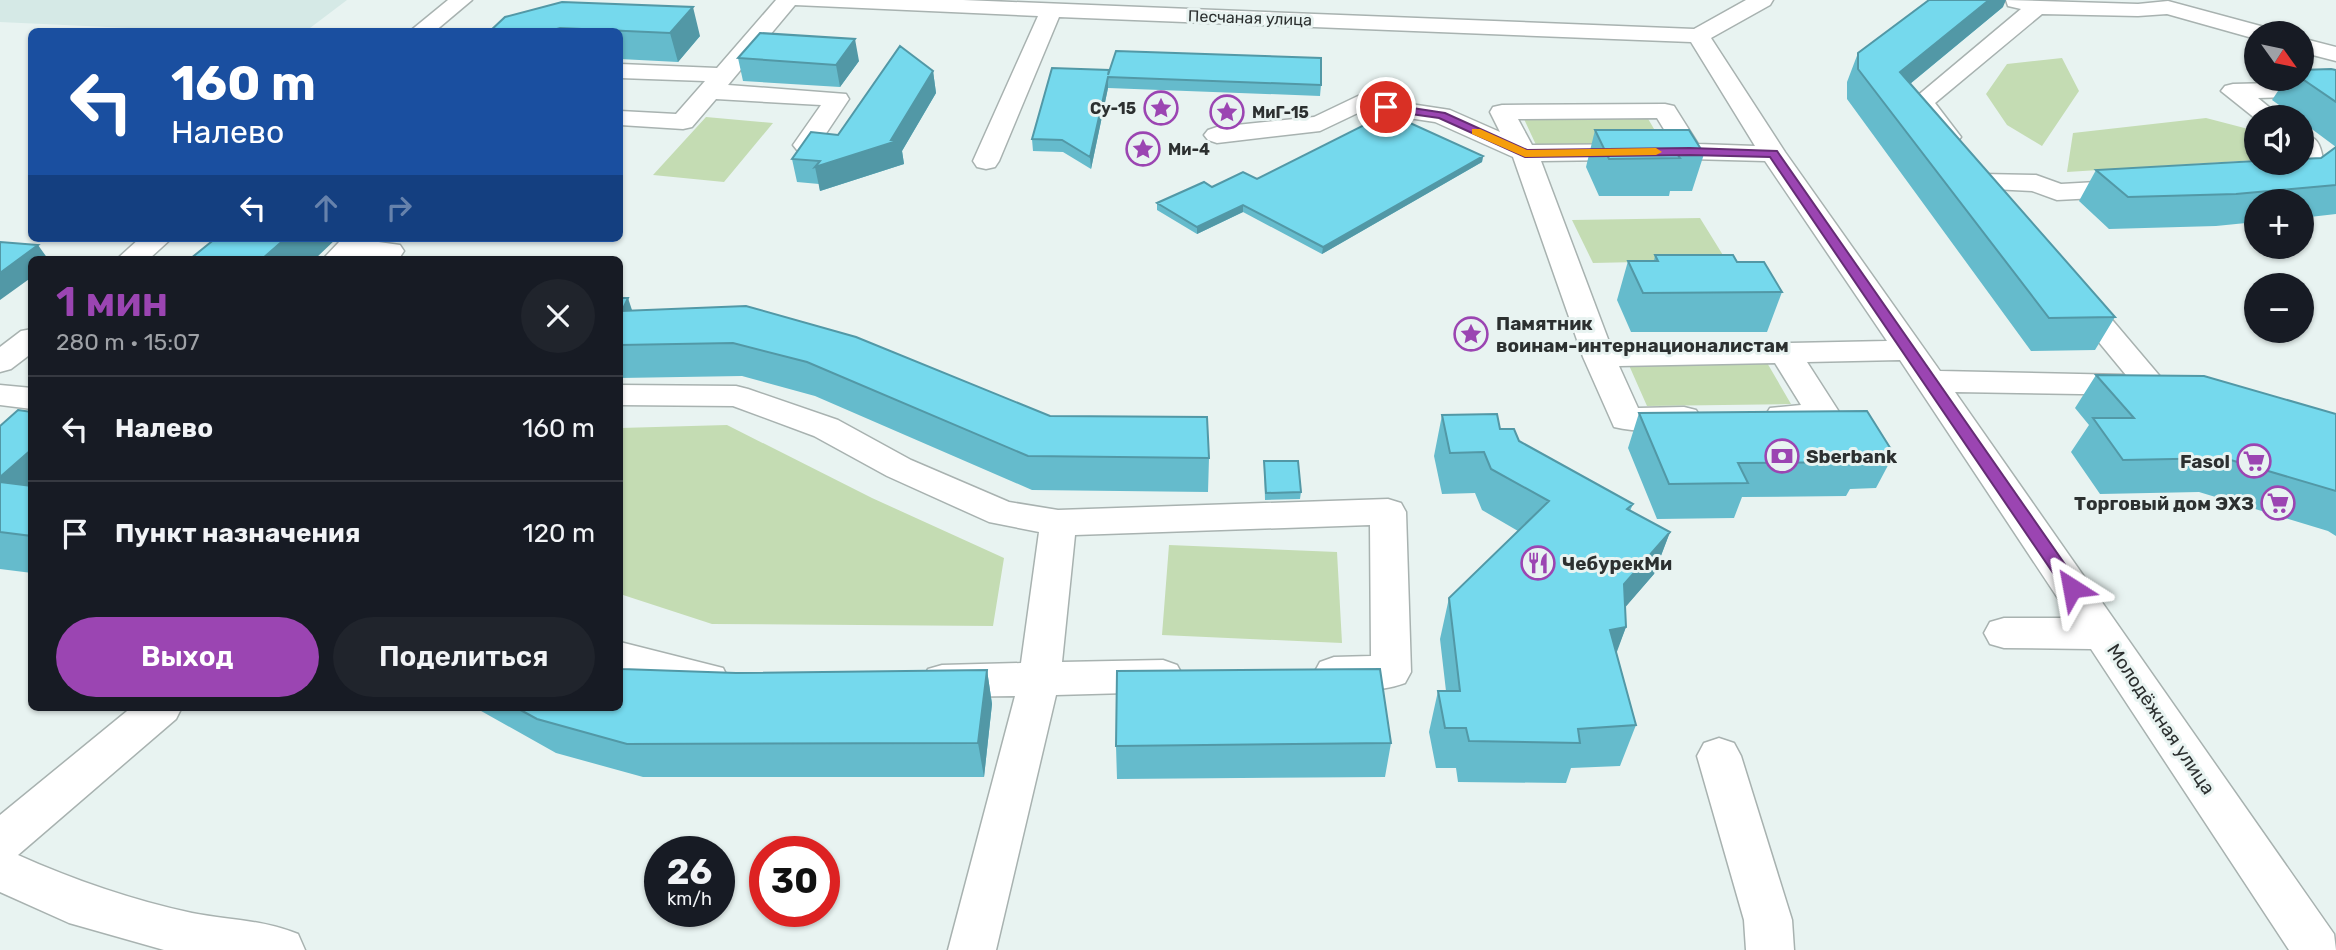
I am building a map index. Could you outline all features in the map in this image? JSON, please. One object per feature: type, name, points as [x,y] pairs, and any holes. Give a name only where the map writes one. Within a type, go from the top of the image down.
[{"type":"street","points":[[426,28],[460,0]]},
{"type":"street","points":[[623,118],[683,121],[788,0]]},
{"type":"street","name":"Песчаная улица","points":[[802,0],[983,4],[1051,10],[1698,36]]},
{"type":"street","points":[[1698,36],[1762,0]]},
{"type":"street","points":[[2154,186],[2057,192],[2036,183],[1990,193],[1922,102],[2026,4],[2138,10],[2168,8],[2244,29]]},
{"type":"street","points":[[986,161],[1051,10]]},
{"type":"street","name":"Молодёжная улица","points":[[1698,36],[1773,154],[1910,350],[2317,950]]},
{"type":"street","points":[[2314,48],[2336,54]]},
{"type":"street","points":[[623,71],[837,99],[806,145]]},
{"type":"street","points":[[2252,105],[2233,91],[2313,89],[2336,96]]},
{"type":"street","points":[[1217,135],[1320,124],[1358,103],[1441,115],[1525,153],[1690,151],[1773,154]]},
{"type":"street","points":[[1690,151],[1665,111],[1502,112],[1525,153],[1599,357],[1626,419],[1718,418]]},
{"type":"street","points":[[2238,182],[2279,179],[2288,175]]},
{"type":"street","points":[[135,256],[153,242]]},
{"type":"street","points":[[340,256],[350,247],[390,251]]},
{"type":"street","points":[[1931,381],[2166,391],[2058,275]]},
{"type":"street","points":[[0,362],[28,341]]},
{"type":"street","points":[[1599,357],[1910,350]]},
{"type":"street","points":[[1758,417],[1824,415],[1785,353]]},
{"type":"street","points":[[0,395],[28,398]]},
{"type":"street","points":[[623,395],[736,396],[826,428],[899,468],[1002,513],[1058,523],[1388,512],[1391,672],[1295,673]]},
{"type":"street","points":[[972,950],[1040,677],[1058,523]]},
{"type":"street","points":[[2004,633],[2103,634]]},
{"type":"street","points":[[623,659],[652,668],[748,688]]},
{"type":"street","points":[[901,682],[1199,675]]},
{"type":"street","points":[[0,842],[156,711]]},
{"type":"street","points":[[1719,756],[1768,920],[1770,950]]},
{"type":"street","points":[[0,869],[69,901],[191,935],[281,950]]},
{"type":"shaded area","points":[[0,0],[347,0],[310,28],[129,28],[0,22]]},
{"type":"green space","points":[[2062,58],[2079,91],[2042,146],[2007,125],[1986,94],[2007,64]]},
{"type":"green space","points":[[706,117],[773,123],[724,182],[653,175]]},
{"type":"green space","points":[[1647,117],[1664,146],[1537,147],[1524,119]]},
{"type":"green space","points":[[2206,118],[2244,128],[2244,161],[2067,172],[2073,133]]},
{"type":"green space","points":[[1700,218],[1726,260],[1593,263],[1572,220]]},
{"type":"green space","points":[[1766,361],[1791,404],[1647,406],[1628,363]]},
{"type":"green space","points":[[727,425],[872,498],[1004,558],[993,626],[712,624],[623,595],[623,428]]},
{"type":"green space","points":[[1169,545],[1337,552],[1342,643],[1162,635]]},
{"type":"building","points":[[1929,0],[1989,0],[1900,72],[2115,317],[2049,318],[1858,69],[1858,53]]},
{"type":"building","points":[[562,2],[693,7],[670,33],[623,31],[623,28],[493,28],[505,17]]},
{"type":"building","points":[[760,33],[855,39],[836,65],[738,58]]},
{"type":"building","points":[[900,46],[933,71],[891,140],[900,140],[815,167],[820,161],[792,159],[811,132],[838,135]]},
{"type":"building","points":[[1116,51],[1321,58],[1321,85],[1108,77],[1090,157],[1062,140],[1032,139],[1052,68],[1109,70],[1108,75]]},
{"type":"building","points":[[2314,70],[2336,70],[2336,102],[2314,87]]},
{"type":"building","points":[[1388,113],[1483,156],[1323,247],[1243,205],[1197,227],[1157,203],[1204,182],[1212,187],[1243,172],[1257,179]]},
{"type":"building","points":[[1595,130],[1689,130],[1704,154],[1677,154],[1680,158],[1609,159]]},
{"type":"building","points":[[2336,147],[2336,185],[2244,189],[2244,193],[2236,194],[2128,197],[2096,170],[2244,162],[2244,175],[2314,175],[2314,158],[2321,158]]},
{"type":"building","points":[[0,242],[38,245],[0,273]]},
{"type":"building","points":[[211,242],[281,242],[265,256],[194,256]]},
{"type":"building","points":[[1655,255],[1733,255],[1737,262],[1764,262],[1782,292],[1643,293],[1628,261],[1658,261]]},
{"type":"building","points":[[746,306],[856,337],[1050,416],[1207,417],[1209,458],[1028,456],[807,362],[733,343],[623,345],[623,311]]},
{"type":"building","points":[[2096,375],[2204,376],[2336,414],[2336,491],[2224,458],[2123,460],[2093,418],[2134,418]]},
{"type":"building","points":[[18,410],[28,411],[28,452],[0,477],[0,426]]},
{"type":"building","points":[[1867,411],[1894,454],[1859,454],[1863,462],[1738,463],[1748,483],[1669,484],[1639,413]]},
{"type":"building","points":[[1497,414],[1500,429],[1514,429],[1519,441],[1633,504],[1627,509],[1670,532],[1624,584],[1626,627],[1610,630],[1636,725],[1578,729],[1580,743],[1469,741],[1466,728],[1445,728],[1438,691],[1460,691],[1449,598],[1549,501],[1491,469],[1484,452],[1450,453],[1442,415]]},
{"type":"building","points":[[1264,461],[1298,461],[1301,492],[1266,493]]},
{"type":"building","points":[[0,482],[28,486],[28,536],[0,532]]},
{"type":"building","points":[[623,669],[736,673],[987,670],[978,743],[627,744],[537,719],[522,711],[623,711]]},
{"type":"building","points":[[1380,669],[1391,743],[1116,746],[1117,671]]},
{"type":"slow traffic","points":[[1476,131],[1525,153],[1656,152]]},
{"type":"place","name":"Су-15","points":[[1161,108]]},
{"type":"place","name":"МиГ-15","points":[[1227,112]]},
{"type":"place","name":"Ми-4","points":[[1143,149]]},
{"type":"place","name":"Памятник воинам-интернационалистам","points":[[1471,334]]},
{"type":"place","name":"Sberbank","points":[[1782,456]]},
{"type":"place","name":"Fasol","points":[[2254,461]]},
{"type":"place","name":"Торговый дом ЭХЗ","points":[[2278,503]]},
{"type":"place","name":"ЧебурекМи","points":[[1538,563]]},
{"type":"route","points":[[1386,107],[1441,115],[1525,153],[1690,151],[1773,154],[2072,588]]}]
